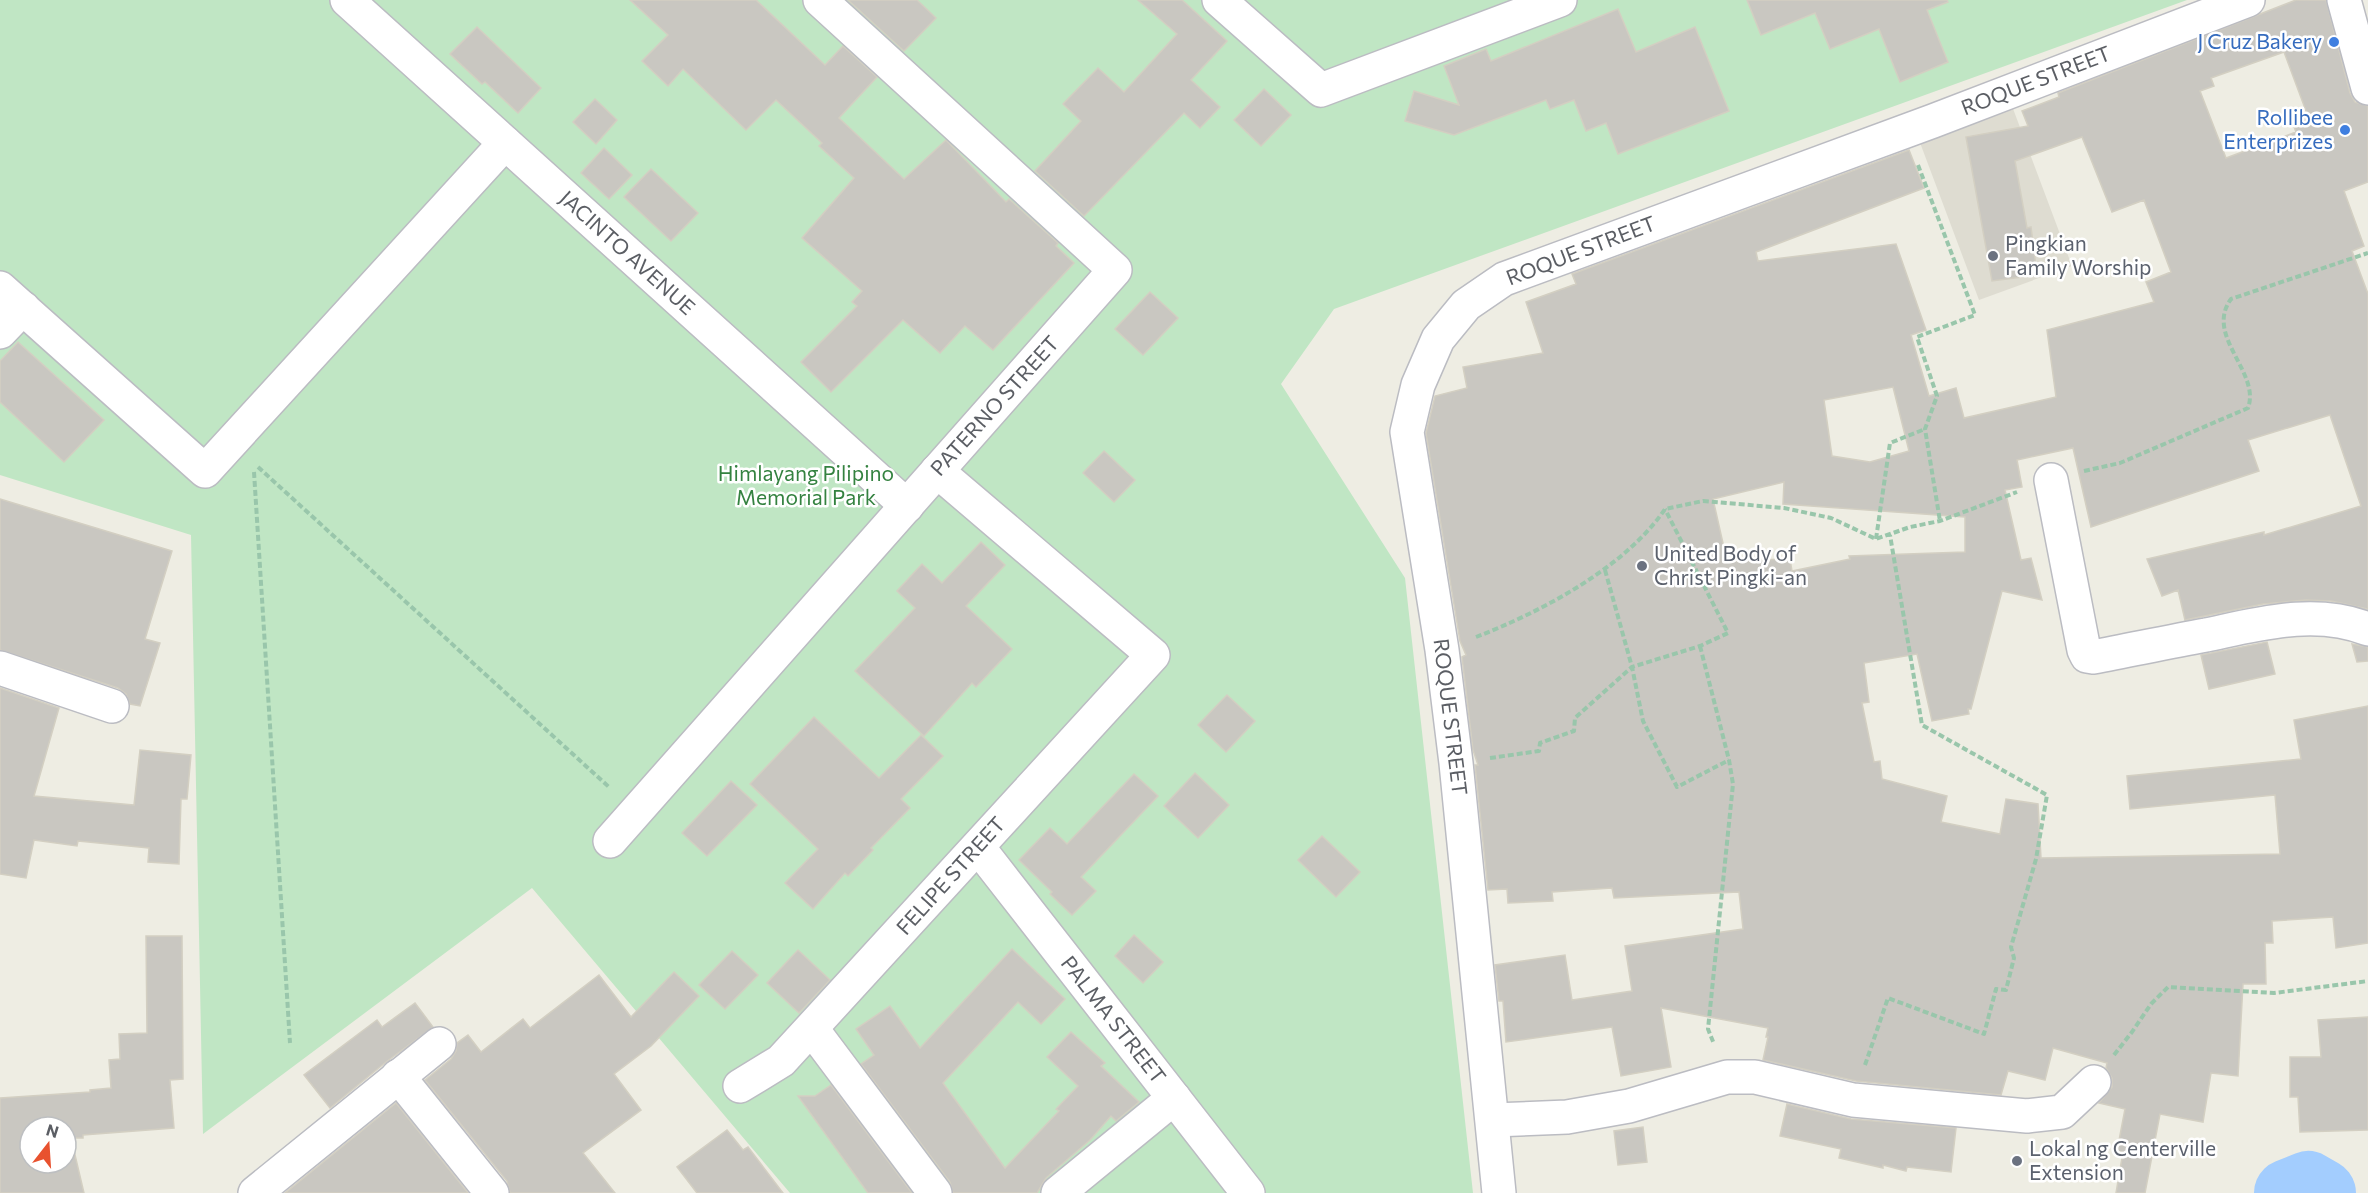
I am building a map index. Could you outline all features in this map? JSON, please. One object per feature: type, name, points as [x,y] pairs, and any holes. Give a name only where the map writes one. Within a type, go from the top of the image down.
[{"type":"street","name":"JACINTO AVENUE","points":[[347,0],[907,506]]},
{"type":"street","name":"PATERNO STREET","points":[[610,841],[1115,270],[820,0]]},
{"type":"street","points":[[1219,0],[1321,90],[1560,0]]},
{"type":"street","name":"ROQUE STREET","points":[[1499,1193],[1456,764],[1442,650],[1407,432],[1418,385],[1438,339],[1466,305],[1504,279],[2248,0]]},
{"type":"street","points":[[2344,0],[2368,88]]},
{"type":"street","points":[[0,332],[12,298],[205,471],[505,143]]},
{"type":"street","name":"FELIPE STREET","points":[[740,1086],[781,1061],[812,1029],[1153,655],[937,471]]},
{"type":"street","points":[[2051,480],[2087,656],[2093,657],[2278,620],[2317,618],[2350,622],[2368,629]]},
{"type":"street","points":[[0,668],[112,706]]},
{"type":"street","name":"PALMA STREET","points":[[978,847],[1248,1193]]},
{"type":"street","points":[[812,1029],[936,1193]]},
{"type":"street","points":[[255,1193],[439,1044]]},
{"type":"street","points":[[398,1076],[492,1193]]},
{"type":"street","points":[[1493,1120],[1567,1117],[1629,1106],[1727,1077],[1755,1077],[1853,1100],[2027,1116],[2062,1112],[2094,1082]]},
{"type":"street","points":[[1059,1193],[1174,1098]]},
{"type":"path","points":[[1905,130],[1975,315],[1917,337],[1937,396],[1925,429],[1940,521]]},
{"type":"path","points":[[1442,650],[1525,615],[1605,570],[1647,532],[1665,509],[1703,501],[1784,508],[1832,518],[1876,539],[1910,527],[1940,521],[2051,480],[2120,463],[2248,408],[2251,399],[2250,390],[2233,353],[2223,320],[2225,306],[2231,299],[2368,253]]},
{"type":"path","points":[[1876,539],[1890,443],[1925,429]]},
{"type":"path","points":[[290,1043],[253,462],[636,812]]},
{"type":"path","points":[[1456,764],[1539,751],[1540,743],[1574,731],[1575,718],[1632,667],[1700,646],[1728,633],[1665,509]]},
{"type":"path","points":[[1853,1100],[1888,998],[1984,1034],[1996,989],[2006,990],[2014,958],[2011,947],[2036,859],[2048,795],[1922,725],[1890,535]]},
{"type":"path","points":[[1605,570],[1632,667],[1643,721],[1677,787],[1729,760]]},
{"type":"path","points":[[1700,646],[1734,784],[1708,1029],[1727,1077]]},
{"type":"path","points":[[2094,1082],[2151,1004],[2168,987],[2274,993],[2368,981]]},
{"type":"shaded area","points":[[2012,106],[2072,266],[1979,300],[1919,140]]},
{"type":"green space","name":"Himlayang Pilipino Memorial Park","points":[[0,0],[2187,0],[1334,309],[1281,384],[1405,578],[1473,1193],[790,1193],[532,888],[203,1134],[191,535],[0,475]]},
{"type":"building","points":[[630,0],[756,0],[825,65],[843,46],[877,77],[839,118],[904,179],[946,140],[1006,202],[1009,199],[1058,243],[1056,246],[1074,263],[993,350],[965,326],[940,353],[903,320],[831,392],[801,362],[857,306],[852,302],[862,291],[802,238],[854,178],[819,146],[822,143],[776,100],[746,130],[683,69],[668,86],[642,61],[668,35]]},
{"type":"building","points":[[848,0],[917,0],[936,18],[904,51]]},
{"type":"building","points":[[1138,0],[1182,0],[1227,41],[1191,80],[1220,107],[1200,128],[1184,113],[1084,216],[1035,171],[1081,121],[1063,104],[1098,68],[1124,92],[1177,34]]},
{"type":"building","points":[[1747,0],[1947,0],[1948,2],[1927,10],[1948,62],[1900,82],[1879,29],[1830,49],[1815,13],[1761,35]]},
{"type":"building","points":[[2296,0],[2326,0],[2350,93],[2355,102],[2368,106],[2368,182],[2344,191],[2364,246],[2352,251],[2368,294],[2368,609],[2331,601],[2306,600],[2263,604],[2185,620],[2178,590],[2162,596],[2147,559],[2264,532],[2264,535],[2361,506],[2330,415],[2248,440],[2259,471],[2091,527],[2073,448],[2017,460],[2022,487],[2005,490],[2021,560],[2031,558],[2042,600],[2002,591],[1971,709],[1968,709],[1969,714],[1932,721],[1917,654],[1864,663],[1869,702],[1862,703],[1874,762],[1880,761],[1882,779],[1947,796],[1941,822],[2000,834],[2006,799],[2038,804],[2041,858],[2280,854],[2275,795],[2130,809],[2127,776],[2301,759],[2294,720],[2368,706],[2368,943],[2336,948],[2333,917],[2272,921],[2273,943],[2265,943],[2266,984],[2243,984],[2238,1076],[2211,1073],[2203,1122],[2160,1114],[2145,1193],[2116,1193],[2123,1152],[2117,1151],[2125,1109],[2099,1103],[2112,1087],[2112,1078],[2106,1068],[2107,1063],[2053,1048],[2045,1080],[2008,1071],[2001,1095],[1856,1081],[1763,1060],[1768,1028],[1661,1008],[1671,1067],[1621,1076],[1612,1027],[1506,1042],[1503,1001],[1499,1001],[1495,965],[1565,955],[1572,1000],[1632,991],[1625,946],[1743,929],[1739,892],[1614,898],[1612,888],[1552,892],[1553,901],[1508,903],[1507,889],[1488,890],[1475,765],[1478,765],[1473,750],[1462,657],[1466,655],[1460,641],[1426,433],[1435,396],[1467,388],[1463,367],[1543,353],[1526,302],[1576,284],[1572,274],[1909,150],[1924,188],[1756,252],[1758,261],[1896,244],[1926,330],[1911,335],[1929,396],[1956,388],[1964,418],[2056,397],[2047,330],[2154,302],[2146,282],[2171,272],[2144,200],[2112,212],[2082,137],[2015,161],[2027,228],[2031,227],[2037,275],[1992,281],[1966,137],[2028,126],[2022,111],[2059,97],[2058,93]],"holes":[[[2284,52],[2306,111],[2290,117],[2296,132],[2226,158],[2200,91],[2214,86],[2211,78]],[[1893,387],[1909,451],[1870,462],[1832,456],[1824,400]],[[1784,482],[1783,504],[1965,517],[1965,552],[1849,556],[1850,559],[1792,571],[1790,559],[1727,561],[1713,499]]]},
{"type":"building","points":[[1618,9],[1636,52],[1695,27],[1729,111],[1618,154],[1606,123],[1586,131],[1574,100],[1550,109],[1546,100],[1454,135],[1405,121],[1414,91],[1459,105],[1444,66],[1486,49],[1491,61]]},
{"type":"building","points":[[477,27],[541,88],[518,113],[450,54]]},
{"type":"building","points":[[1264,89],[1291,115],[1261,146],[1234,120]]},
{"type":"building","points":[[595,99],[617,120],[596,144],[573,122]]},
{"type":"building","points":[[604,148],[632,175],[609,199],[581,173]]},
{"type":"building","points":[[651,169],[698,213],[671,241],[624,197]]},
{"type":"building","points":[[1150,292],[1178,318],[1143,355],[1115,329]]},
{"type":"building","points":[[18,342],[104,420],[64,462],[0,402],[0,361]]},
{"type":"building","points":[[1104,451],[1135,480],[1114,502],[1083,473]]},
{"type":"building","points":[[0,499],[172,551],[145,639],[160,643],[140,706],[130,704],[126,694],[118,688],[0,650]]},
{"type":"building","points":[[981,542],[1005,565],[966,606],[1012,649],[976,687],[972,683],[924,736],[855,671],[915,608],[897,591],[922,564],[942,583]]},
{"type":"building","points":[[2267,642],[2275,674],[2209,689],[2201,655]]},
{"type":"building","points":[[2352,644],[2368,647],[2368,661],[2357,662]]},
{"type":"building","points":[[0,688],[59,708],[34,796],[134,805],[140,750],[191,755],[187,799],[181,799],[179,864],[148,862],[149,848],[78,841],[77,846],[34,840],[26,878],[0,874]]},
{"type":"building","points":[[1227,695],[1255,721],[1226,752],[1198,725]]},
{"type":"building","points":[[814,717],[879,778],[921,735],[943,756],[901,799],[910,808],[871,848],[873,850],[848,876],[845,873],[813,909],[785,883],[818,849],[750,784]]},
{"type":"building","points":[[1195,773],[1229,805],[1198,838],[1164,806]]},
{"type":"building","points":[[1134,774],[1158,796],[1081,877],[1096,891],[1072,915],[1019,860],[1050,828],[1067,844]]},
{"type":"building","points":[[731,781],[757,805],[707,856],[682,833]]},
{"type":"building","points":[[1322,836],[1360,872],[1336,897],[1298,860]]},
{"type":"building","points":[[1134,935],[1163,962],[1143,983],[1115,956]]},
{"type":"building","points":[[146,936],[182,936],[183,1079],[170,1080],[174,1128],[83,1135],[83,1138],[78,1138],[78,1115],[18,1115],[18,1175],[78,1175],[78,1168],[84,1193],[0,1193],[0,1098],[90,1092],[90,1090],[111,1088],[109,1060],[120,1059],[119,1034],[147,1033]]},
{"type":"building","points":[[1012,949],[1065,999],[1041,1024],[1018,1002],[943,1083],[1005,1168],[1059,1111],[1056,1109],[1078,1086],[1047,1057],[1071,1032],[1105,1063],[1101,1066],[1139,1102],[1116,1121],[1111,1116],[1090,1140],[1046,1178],[1037,1193],[953,1193],[950,1182],[861,1064],[874,1055],[856,1029],[890,1006],[920,1048]]},
{"type":"building","points":[[798,950],[830,980],[799,1013],[767,983]]},
{"type":"building","points":[[732,951],[758,975],[725,1009],[699,985]]},
{"type":"building","points":[[674,972],[699,996],[651,1046],[614,1074],[641,1110],[583,1153],[615,1193],[510,1193],[507,1181],[425,1080],[451,1059],[456,1051],[457,1043],[468,1035],[481,1052],[523,1019],[530,1028],[599,975],[631,1017]]},
{"type":"building","points":[[415,1003],[433,1027],[330,1108],[304,1075],[377,1020],[382,1027]]},
{"type":"building","points":[[2368,1017],[2368,1130],[2300,1132],[2298,1097],[2290,1097],[2290,1057],[2321,1057],[2318,1020]]},
{"type":"building","points":[[831,1085],[912,1193],[868,1193],[798,1096],[815,1096]]},
{"type":"building","points":[[396,1103],[468,1193],[285,1193]]},
{"type":"building","points":[[1787,1104],[1851,1119],[1956,1128],[1951,1172],[1907,1167],[1906,1171],[1883,1165],[1883,1168],[1839,1158],[1841,1149],[1780,1136]]},
{"type":"building","points":[[1643,1127],[1647,1162],[1618,1165],[1614,1131]]},
{"type":"building","points":[[727,1130],[743,1150],[748,1147],[783,1193],[697,1193],[677,1167]]},
{"type":"waterway","points":[[2288,1193],[2308,1185],[2322,1193]]},
{"type":"place","name":"J Cruz Bakery","points":[[2334,42]]},
{"type":"place","name":"Rollibee Enterprizes","points":[[2345,130]]},
{"type":"place","name":"Pingkian Family Worship","points":[[1993,256]]},
{"type":"place","name":"United Body of Christ Pingki-an","points":[[1642,566]]},
{"type":"place","name":"Lokal ng Centerville Extension","points":[[2017,1161]]}]
